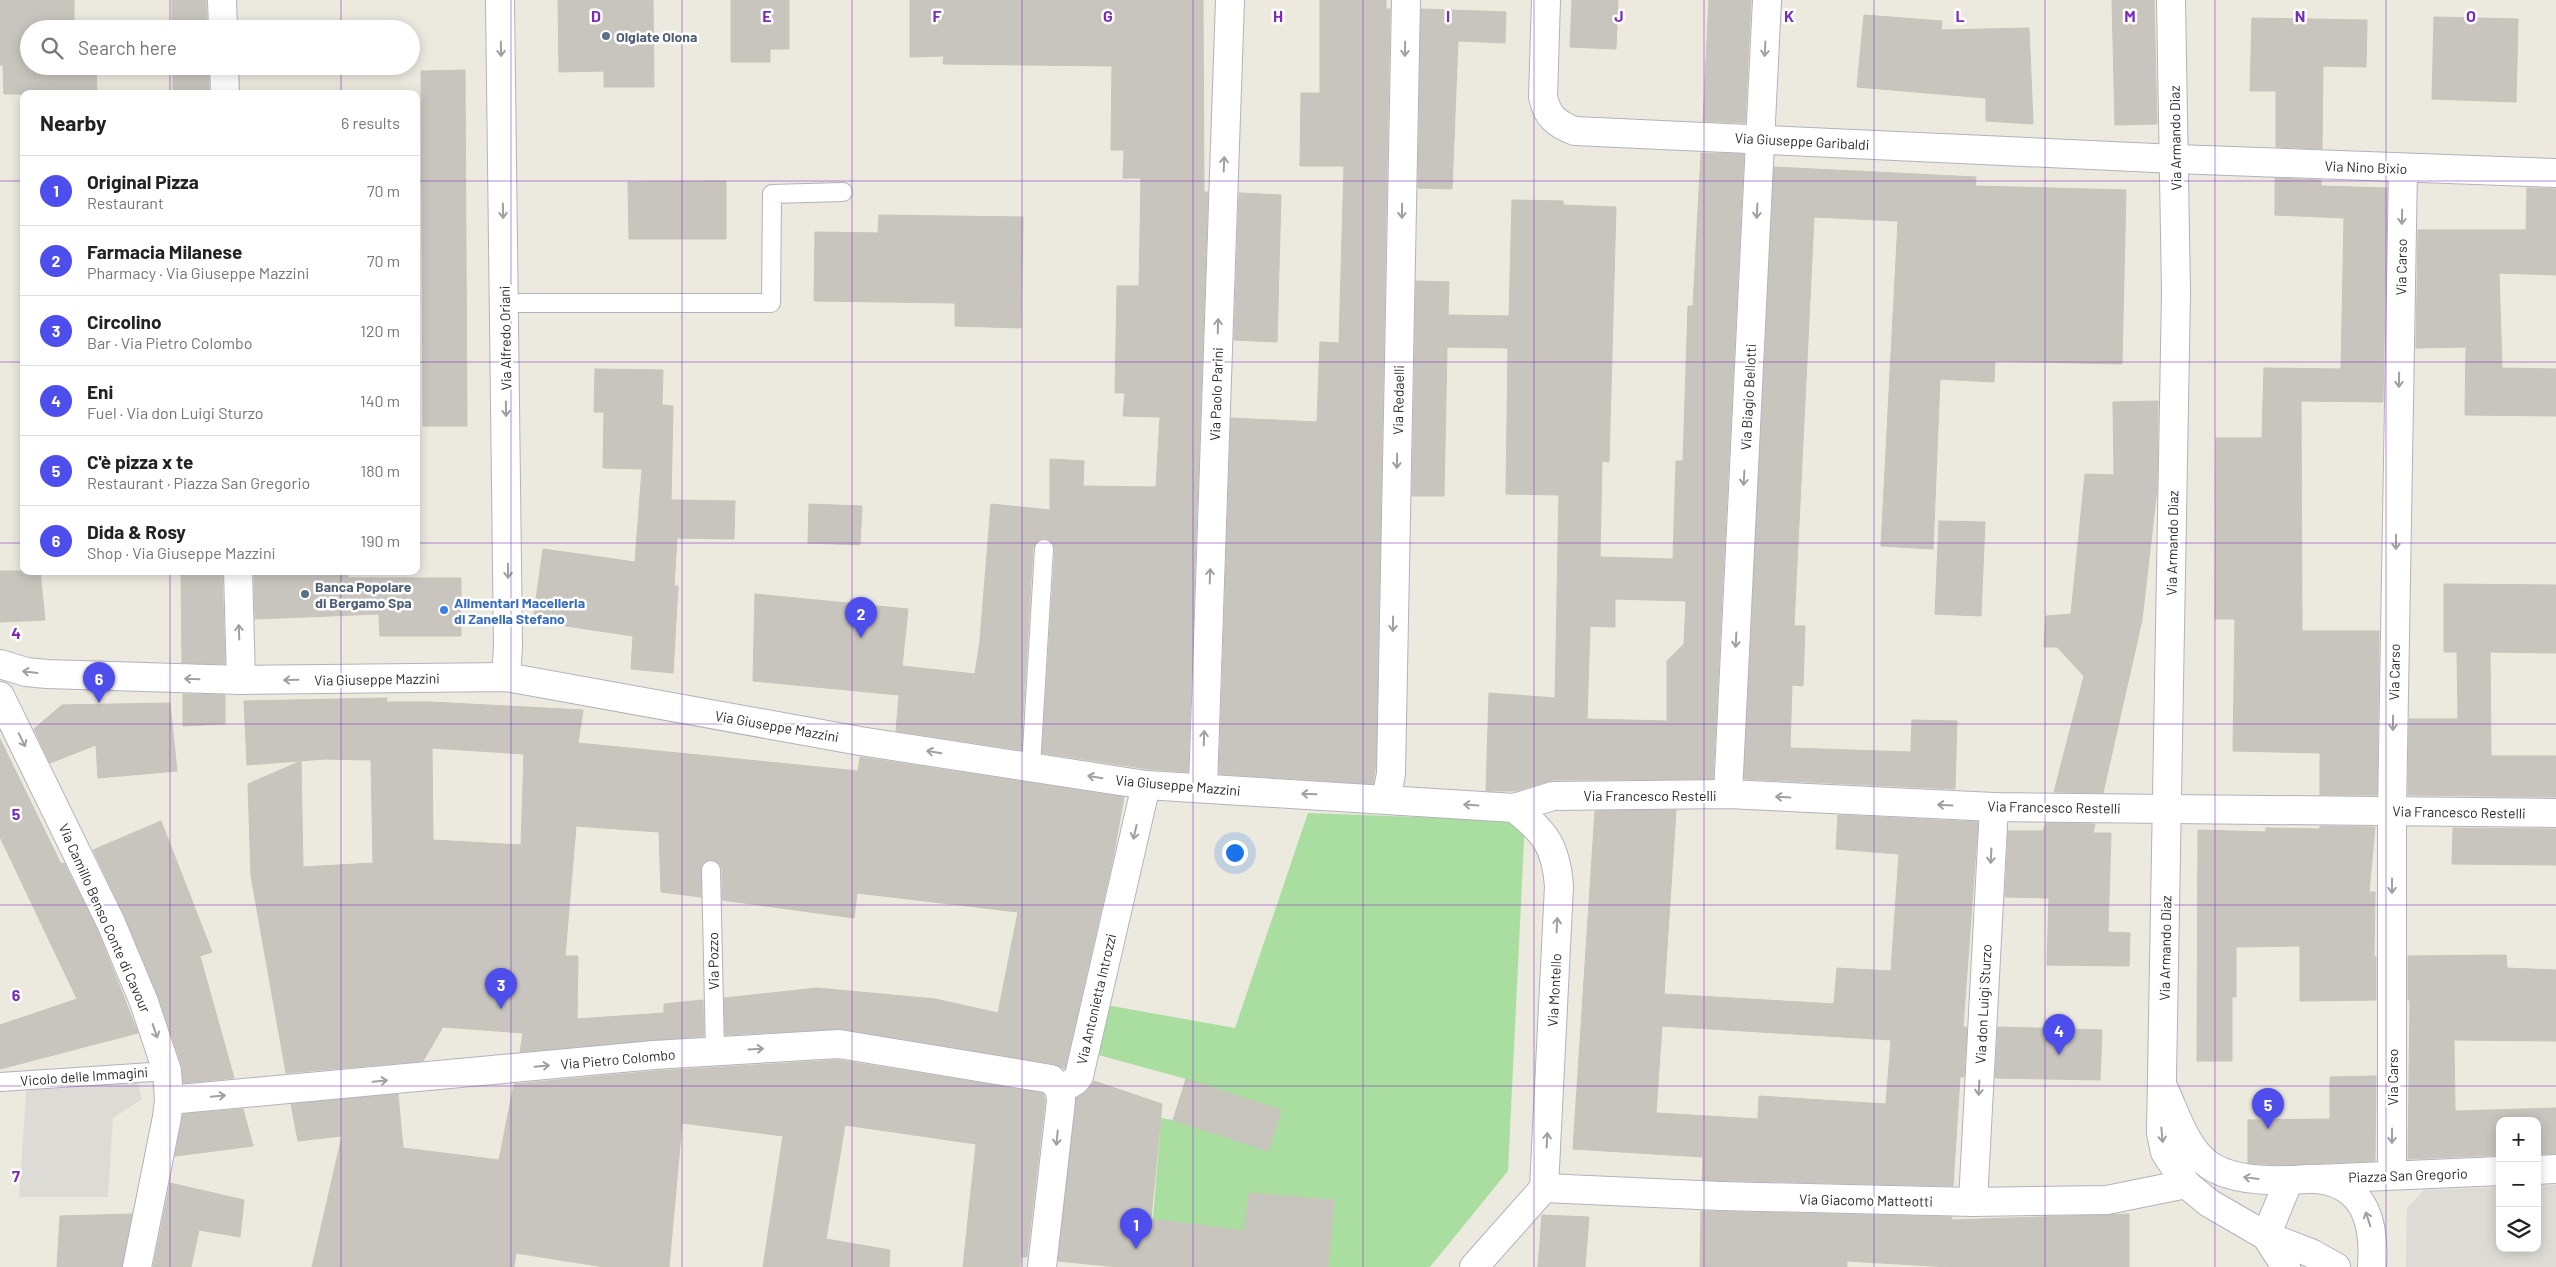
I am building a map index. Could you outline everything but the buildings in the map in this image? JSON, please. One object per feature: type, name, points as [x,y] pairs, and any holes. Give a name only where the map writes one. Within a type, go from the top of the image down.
[{"type":"street","points":[[222,0],[223,20]]},
{"type":"street","name":"Via Alfredo Oriani","points":[[500,0],[505,303],[508,646],[506,677]]},
{"type":"street","name":"Via Paolo Parini","points":[[1202,787],[1230,0]]},
{"type":"street","name":"Via Redaelli","points":[[1386,799],[1391,764],[1406,0]]},
{"type":"street","name":"Via Giuseppe Garibaldi","points":[[1546,0],[1543,97],[1546,112],[1564,127],[1590,132],[2176,159]]},
{"type":"street","name":"Via Biagio Bellotti","points":[[1728,794],[1767,0]]},
{"type":"street","name":"Via Armando Diaz","points":[[2163,1087],[2176,292],[2176,159],[2171,0]]},
{"type":"street","points":[[224,75],[225,90]]},
{"type":"street","name":"Via Nino Bixio","points":[[2176,159],[2403,169],[2556,173]]},
{"type":"street","name":"Via Carso","points":[[2392,1175],[2392,811],[2403,169]]},
{"type":"street","points":[[238,575],[241,680]]},
{"type":"street","name":"Via Giuseppe Mazzini","points":[[0,664],[26,672],[47,674],[241,680],[506,677],[860,740],[1146,785],[1514,808],[1553,796]]},
{"type":"street","name":"Via Camillo Benso Conte di Cavour","points":[[0,696],[111,923],[144,1002],[167,1071],[169,1100],[137,1267]]},
{"type":"street","name":"Via Antonietta Introzzi","points":[[1060,1090],[1075,1081],[1078,1076],[1146,785]]},
{"type":"street","name":"Via Francesco Restelli","points":[[1553,796],[1728,794],[1994,807],[2556,813]]},
{"type":"street","name":"Via don Luigi Sturzo","points":[[1973,1202],[1994,807]]},
{"type":"street","name":"Via Montello","points":[[1514,808],[1536,825],[1546,837],[1552,850],[1558,876],[1544,1188]]},
{"type":"street","name":"Via Pietro Colombo","points":[[169,1100],[715,1051],[839,1044],[1052,1079],[1060,1090]]},
{"type":"street","points":[[2163,1087],[2162,1143],[2169,1160],[2186,1184],[2209,1203],[2266,1236],[2311,1253],[2336,1267]]},
{"type":"street","name":"Piazza San Gregorio","points":[[2163,1087],[2189,1142],[2202,1159],[2210,1166],[2240,1176],[2289,1180],[2496,1171]]},
{"type":"street","points":[[1042,1267],[1061,1101],[1060,1090]]},
{"type":"street","points":[[2541,1170],[2556,1169]]},
{"type":"street","name":"Piazza San Gregorio","points":[[2317,1178],[2349,1190],[2360,1202],[2371,1229],[2372,1267]]},
{"type":"street","points":[[2266,1236],[2289,1180]]},
{"type":"street","name":"Via Giacomo Matteotti","points":[[1544,1188],[1721,1196],[1973,1202],[2107,1200],[2186,1184]]},
{"type":"street","points":[[1474,1267],[1544,1188]]},
{"type":"street","points":[[2266,1236],[2286,1267]]},
{"type":"lane","points":[[505,303],[771,303],[772,194],[843,192]]},
{"type":"lane","points":[[1031,767],[1044,549]]},
{"type":"lane","name":"Via Pozzo","points":[[711,870],[715,1051]]},
{"type":"lane","name":"Vicolo delle Immagini","points":[[0,1082],[167,1071]]},
{"type":"green space","points":[[1308,813],[1525,821],[1508,1171],[1430,1267],[1328,1267],[1334,1200],[1249,1193],[1244,1231],[1153,1219],[1161,1118],[1173,1120],[1268,1150],[1281,1110],[1186,1079],[1084,1051],[1095,1003],[1235,1028]]},
{"type":"shaded area","points":[[135,1073],[142,1099],[113,1118],[108,1197],[19,1197],[27,1080]]},
{"type":"shaded area","points":[[2556,1185],[2556,1267],[2406,1267],[2407,1208],[2424,1190],[2496,1187],[2496,1252],[2541,1252],[2541,1186]]},
{"type":"place","name":"Olgiate Olona","points":[[606,36]]},
{"type":"place","name":"Banca Popolare di Bergamo Spa","points":[[305,594]]},
{"type":"place","name":"Alimentari Macelleria di Zanella Stefano","points":[[444,610]]},
{"type":"place","name":"Farmacia Milanese","points":[[861,638]]},
{"type":"place","name":"Dida & Rosy","points":[[99,703]]},
{"type":"place","name":"Circolino","points":[[501,1009]]},
{"type":"place","name":"Eni","points":[[2059,1055]]},
{"type":"place","name":"C'è pizza x te","points":[[2268,1129]]},
{"type":"place","name":"Original Pizza","points":[[1136,1249]]}]
